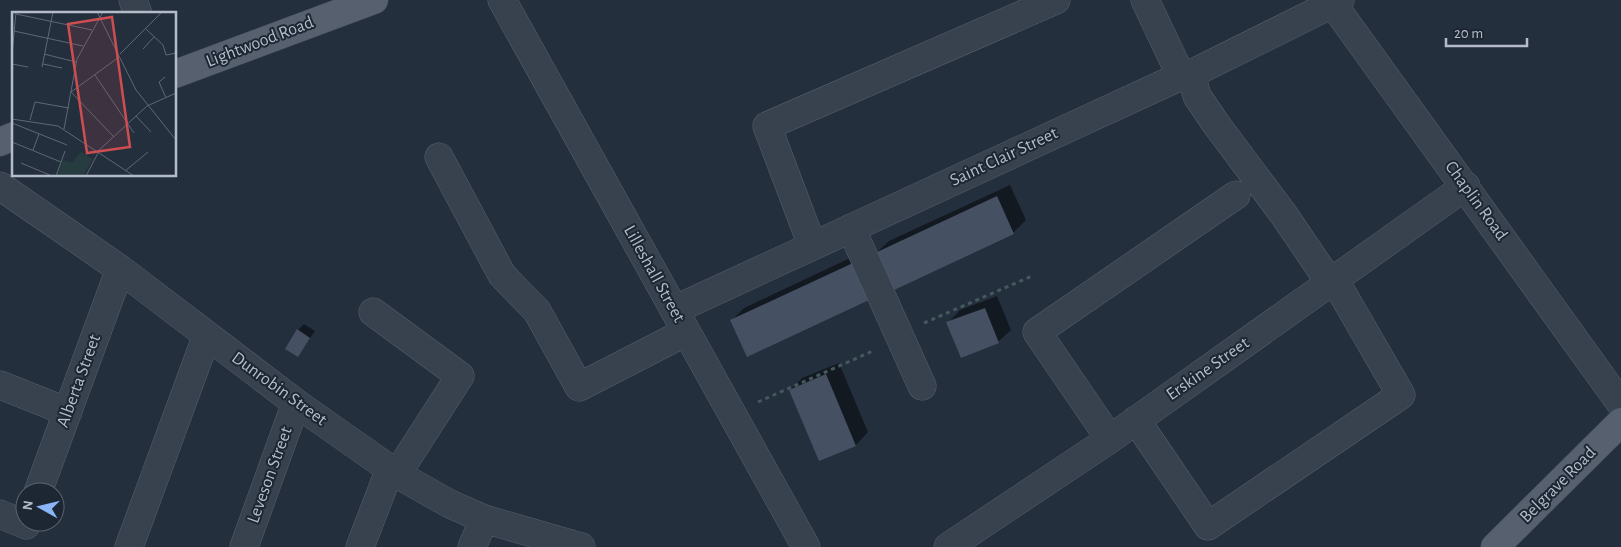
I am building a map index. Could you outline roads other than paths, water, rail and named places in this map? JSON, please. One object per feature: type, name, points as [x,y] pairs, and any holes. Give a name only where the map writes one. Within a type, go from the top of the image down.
[{"type":"main road","name":"Lightwood Road","points":[[176,74],[374,0]]},
{"type":"main road","points":[[0,142],[12,137]]},
{"type":"main road","name":"Belgrave Road","points":[[1495,547],[1621,422]]},
{"type":"street","points":[[133,0],[137,12]]},
{"type":"street","name":"Lilleshall Street","points":[[502,0],[806,547]]},
{"type":"street","points":[[812,245],[767,126],[1056,0]]},
{"type":"street","points":[[1136,420],[1208,526],[1401,395],[1334,279],[1322,271],[1284,215],[1197,96],[1145,0]]},
{"type":"street","name":"Saint Clair Street","points":[[439,157],[502,275],[537,311],[580,387],[680,320],[812,245],[1186,75],[1334,1]]},
{"type":"street","name":"Chaplin Road","points":[[1334,1],[1621,404]]},
{"type":"street","name":"Dunrobin Street","points":[[0,186],[120,269],[296,403],[394,471],[450,504],[484,518],[581,547]]},
{"type":"street","name":"Erskine Street","points":[[948,547],[1110,439],[1466,186]]},
{"type":"street","points":[[1110,439],[1037,332],[1236,195]]},
{"type":"street","points":[[851,228],[922,386]]},
{"type":"street","name":"Alberta Street","points":[[42,482],[120,269]]},
{"type":"street","points":[[360,547],[394,471],[460,376],[373,312]]},
{"type":"street","points":[[129,547],[207,335]]},
{"type":"street","points":[[0,385],[68,412]]},
{"type":"street","name":"Leveson Street","points":[[244,547],[296,403]]},
{"type":"street","points":[[0,514],[15,525]]},
{"type":"street","points":[[472,547],[484,518]]}]
